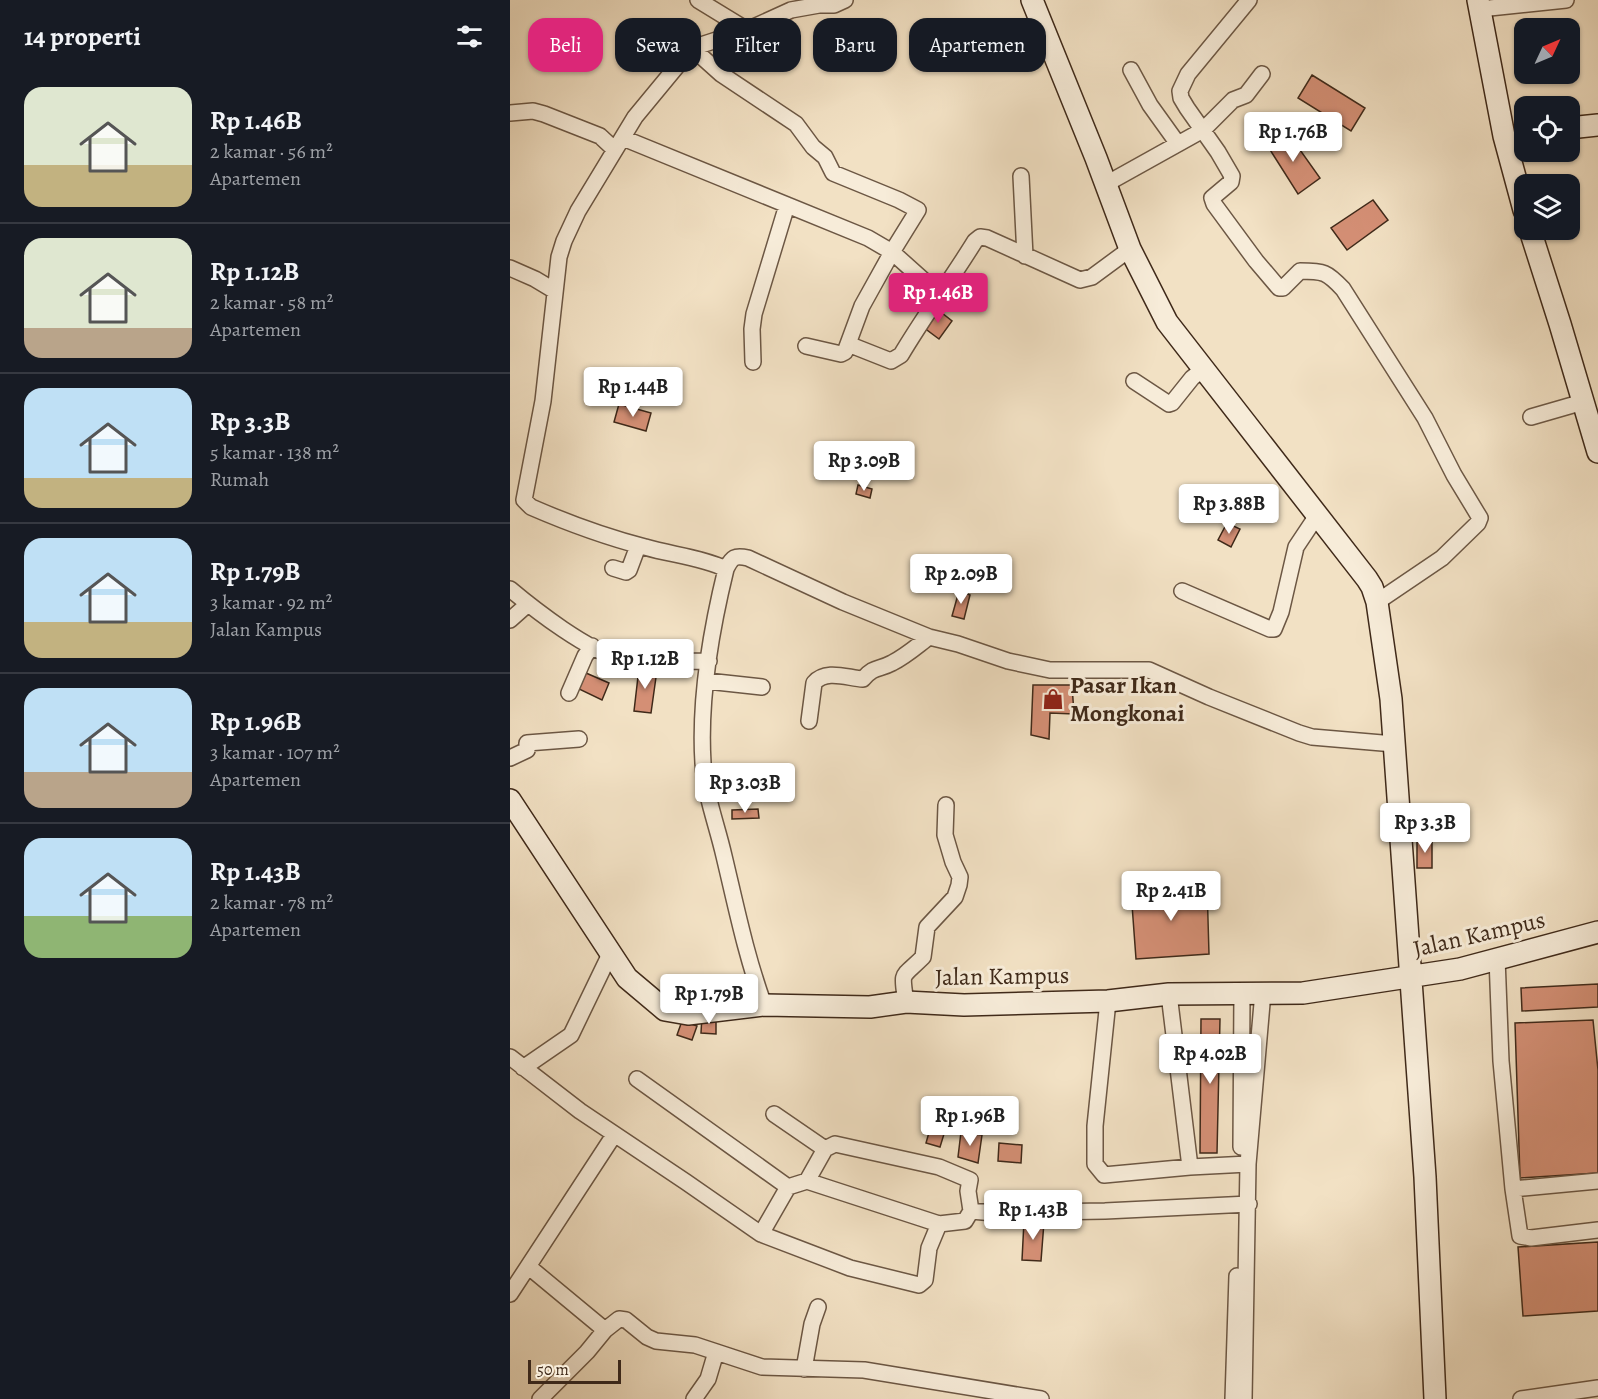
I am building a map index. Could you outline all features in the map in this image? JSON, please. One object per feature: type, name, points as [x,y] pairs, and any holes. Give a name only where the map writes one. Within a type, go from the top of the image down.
[{"type":"street","points":[[698,0],[727,18]]},
{"type":"street","points":[[773,18],[810,3],[834,5],[845,0]]},
{"type":"street","points":[[1032,0],[1130,249],[1167,322],[1372,587],[1377,602],[1394,744],[1412,976],[1426,1199],[1435,1399]]},
{"type":"street","points":[[1249,0],[1183,82],[1181,98],[1232,176],[1231,182],[1212,198],[1214,204],[1237,237],[1279,288],[1283,288],[1300,271],[1328,273],[1333,278],[1425,418],[1454,475],[1480,518],[1478,523],[1442,558],[1377,602]]},
{"type":"street","points":[[1514,135],[1479,5],[1566,0]]},
{"type":"street","points":[[701,56],[721,74],[796,124],[813,147],[825,157],[833,173],[916,207],[918,212],[892,252],[862,306],[845,352],[841,354],[806,346]]},
{"type":"street","points":[[1131,70],[1150,105],[1178,144]]},
{"type":"street","points":[[672,72],[635,117],[578,212],[564,241],[559,257],[537,440],[524,500],[531,507],[588,530],[668,554],[708,561],[726,569]]},
{"type":"street","points":[[1106,184],[1203,130],[1233,100],[1246,95],[1262,74]]},
{"type":"street","points":[[510,113],[533,111],[544,114],[787,205],[868,238],[892,252],[940,295]]},
{"type":"street","points":[[1580,127],[1598,125]]},
{"type":"street","points":[[1021,176],[1025,256]]},
{"type":"street","points":[[753,362],[754,314],[787,205]]},
{"type":"street","points":[[848,344],[891,361],[901,355],[924,315],[980,237],[987,238],[1080,280],[1092,277],[1130,249]]},
{"type":"street","points":[[1533,240],[1598,452]]},
{"type":"street","points":[[510,268],[555,291]]},
{"type":"street","points":[[1134,381],[1166,404],[1170,404],[1202,370]]},
{"type":"street","points":[[1531,417],[1583,402]]},
{"type":"street","points":[[1182,591],[1274,629],[1281,612],[1296,547],[1316,517]]},
{"type":"street","points":[[613,568],[626,572],[629,570],[638,546]]},
{"type":"street","points":[[764,1005],[750,966],[705,782],[703,728],[709,661],[726,569],[731,559],[738,555],[929,637],[1008,661],[1050,670],[1149,670],[1209,697],[1312,737],[1394,744]]},
{"type":"street","points":[[510,589],[557,626],[618,658],[709,661]]},
{"type":"street","points":[[510,620],[528,604]]},
{"type":"street","points":[[809,721],[814,683],[818,679],[830,675],[863,680],[868,673],[879,666],[890,665],[929,637]]},
{"type":"street","points":[[569,693],[585,656],[592,646]]},
{"type":"street","points":[[707,681],[762,687]]},
{"type":"street","points":[[510,758],[527,750],[527,743],[579,739]]},
{"type":"street","name":"Jalan Kampus","points":[[510,800],[627,978],[665,1010],[688,1014],[764,1005],[870,1007],[906,1002],[964,1005],[1107,1001],[1169,994],[1303,993],[1460,969],[1598,932]]},
{"type":"street","points":[[906,1002],[902,978],[922,957],[927,927],[955,897],[959,885],[960,877],[945,835],[946,805]]},
{"type":"street","points":[[524,1068],[571,1035],[612,952]]},
{"type":"street","points":[[1497,958],[1501,1061],[1513,1189],[1520,1236],[1530,1238],[1598,1230]]},
{"type":"street","points":[[1244,1399],[1244,1165],[1252,993]]},
{"type":"street","points":[[1169,994],[1190,1167]]},
{"type":"street","points":[[1107,1001],[1095,1126],[1095,1164],[1104,1175],[1190,1167],[1244,1165]]},
{"type":"street","points":[[510,1057],[614,1135],[659,1163],[761,1234],[850,1268],[919,1285],[925,1280],[929,1248],[939,1224]]},
{"type":"street","points":[[637,1080],[788,1187]]},
{"type":"street","points":[[774,1114],[825,1149]]},
{"type":"street","points":[[510,1294],[614,1135]]},
{"type":"street","points":[[761,1234],[788,1187],[807,1181],[939,1224],[965,1221],[971,1211],[968,1191],[970,1180],[939,1167],[835,1144],[825,1149],[807,1181]]},
{"type":"street","points":[[1513,1189],[1598,1181]]},
{"type":"street","points":[[971,1211],[1006,1214],[1105,1212],[1244,1204]]},
{"type":"street","points":[[1233,1399],[1244,1204]]},
{"type":"street","points":[[529,1267],[605,1330]]},
{"type":"street","points":[[804,1369],[812,1324],[818,1307]]},
{"type":"street","points":[[540,1399],[587,1352],[605,1330],[619,1319],[626,1320],[647,1337],[656,1341],[695,1346],[762,1367],[864,1370],[1041,1399]]},
{"type":"street","points":[[694,1399],[708,1378],[716,1352]]},
{"type":"street","points":[[1521,1399],[1598,1388]]},
{"type":"building","points":[[1312,75],[1365,108],[1351,131],[1298,98]]},
{"type":"building","points":[[1288,133],[1320,178],[1298,194],[1267,145]]},
{"type":"building","points":[[1373,200],[1388,220],[1347,250],[1331,228]]},
{"type":"building","points":[[937,309],[952,321],[939,339],[923,327]]},
{"type":"building","points":[[619,404],[651,413],[646,431],[614,422]]},
{"type":"building","points":[[858,485],[872,489],[870,498],[856,494]]},
{"type":"building","points":[[1227,523],[1240,529],[1231,547],[1218,540]]},
{"type":"building","points":[[959,591],[970,595],[964,619],[952,616]]},
{"type":"building","points":[[639,668],[657,670],[651,713],[634,711]]},
{"type":"building","points":[[586,673],[609,683],[602,700],[579,689]]},
{"type":"building","name":"Pasar Ikan Mongkonai","points":[[1033,685],[1072,685],[1074,714],[1050,713],[1049,739],[1031,735]]},
{"type":"building","points":[[758,809],[759,818],[732,819],[732,810]]},
{"type":"building","points":[[1432,840],[1432,868],[1417,868],[1417,841]]},
{"type":"building","points":[[1207,885],[1209,954],[1136,959],[1131,891]]},
{"type":"building","points":[[1598,984],[1598,1007],[1522,1011],[1521,988]]},
{"type":"building","points":[[702,1016],[716,1016],[716,1034],[701,1033]]},
{"type":"building","points":[[1201,1019],[1220,1019],[1217,1153],[1200,1153]]},
{"type":"building","points":[[1593,1020],[1598,1070],[1598,1173],[1520,1178],[1515,1023]]},
{"type":"building","points":[[682,1021],[697,1026],[692,1040],[677,1035]]},
{"type":"building","points":[[930,1129],[944,1134],[940,1147],[926,1143]]},
{"type":"building","points":[[961,1132],[982,1135],[978,1163],[958,1157]]},
{"type":"building","points":[[999,1143],[1022,1145],[1021,1163],[998,1161]]},
{"type":"building","points":[[1024,1221],[1044,1222],[1041,1261],[1022,1260]]},
{"type":"building","points":[[1598,1242],[1598,1311],[1523,1316],[1518,1247]]},
{"type":"place","name":"Pasar Ikan Mongkonai","points":[[1053,699]]}]
